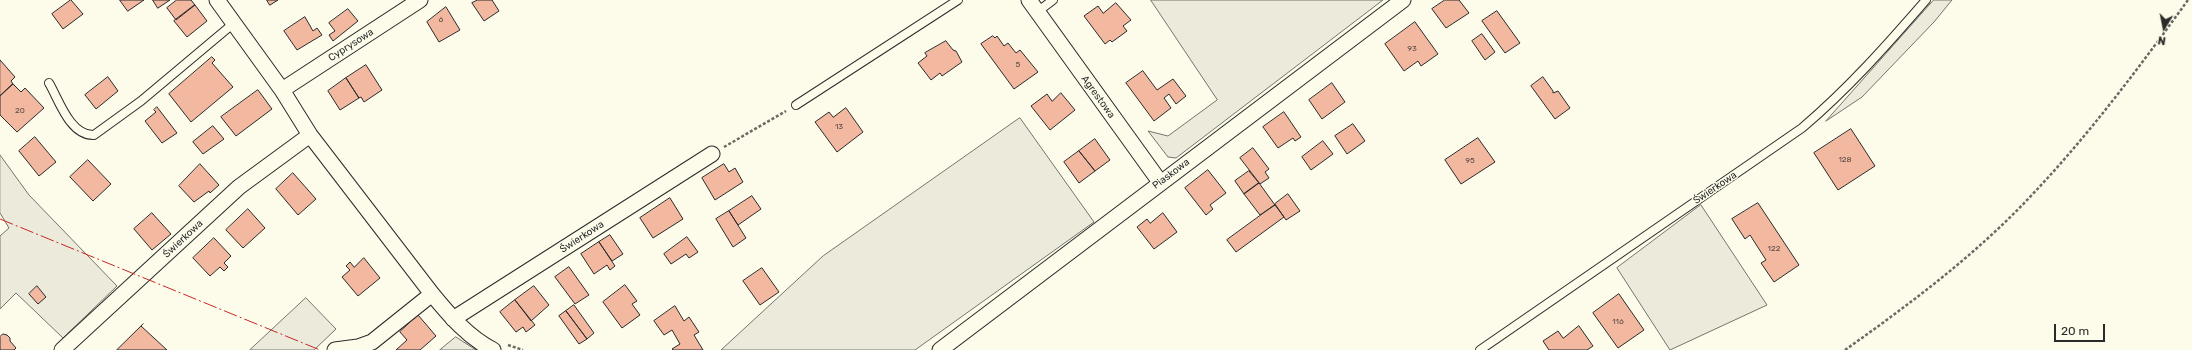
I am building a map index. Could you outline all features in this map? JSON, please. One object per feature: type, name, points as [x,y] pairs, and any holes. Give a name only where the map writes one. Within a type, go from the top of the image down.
[{"type":"street","points":[[217,0],[282,90],[310,135],[432,294],[453,319],[477,340],[493,350]]},
{"type":"street","name":"Cyprysowa","points":[[282,90],[420,0]]},
{"type":"street","name":"Piaskowa","points":[[940,350],[1160,182],[1404,0]]},
{"type":"street","name":"Agrestowa","points":[[1033,6],[1160,182]]},
{"type":"street","name":"Świerkowa","points":[[62,350],[240,187],[310,135]]},
{"type":"street","name":"Świerkowa","points":[[453,319],[712,154]]},
{"type":"street","points":[[335,350],[372,342],[432,294]]},
{"type":"lane","points":[[796,105],[958,0]]},
{"type":"lane","name":"Agrestowa","points":[[1033,6],[1053,0]]},
{"type":"lane","name":"Świerkowa","points":[[1480,350],[1802,128],[1834,101],[1888,45],[1926,0]]},
{"type":"lane","points":[[49,83],[75,128],[87,135],[94,135],[141,101],[234,23]]},
{"type":"path","points":[[1845,350],[1901,310],[1958,265],[2028,199],[2076,146],[2128,82],[2188,0]]},
{"type":"path","points":[[712,154],[796,105]]},
{"type":"shaded area","points":[[1151,0],[1383,0],[1176,158],[1168,157],[1148,131],[1168,136],[1217,100]]},
{"type":"shaded area","points":[[1934,0],[1952,0],[1934,22],[1862,97],[1826,121]]},
{"type":"shaded area","points":[[1020,118],[1094,222],[915,350],[721,350],[823,256]]},
{"type":"shaded area","points":[[0,155],[29,195],[117,286],[63,338],[16,293],[0,309],[0,236],[9,228],[0,213]]},
{"type":"shaded area","points":[[1701,205],[1767,305],[1670,350],[1617,268]]},
{"type":"shaded area","points":[[306,298],[336,329],[314,350],[250,350]]},
{"type":"shaded area","points":[[456,337],[476,350],[440,350]]},
{"type":"building","points":[[71,0],[83,14],[63,29],[52,14]]},
{"type":"building","points":[[120,0],[144,0],[128,11]]},
{"type":"building","points":[[153,0],[170,0],[158,8]]},
{"type":"building","points":[[177,0],[191,0],[195,5],[176,20],[167,8]]},
{"type":"building","points":[[267,0],[278,0],[270,5]]},
{"type":"building","points":[[478,0],[492,0],[499,11],[484,21],[472,3]]},
{"type":"building","points":[[1445,0],[1459,0],[1469,13],[1446,28],[1432,9]]},
{"type":"building","points":[[1116,3],[1131,20],[1123,26],[1127,31],[1112,42],[1110,40],[1105,44],[1084,16],[1098,6],[1103,13]]},
{"type":"building","points":[[195,5],[207,21],[187,37],[174,21]]},
{"type":"building","points":[[446,7],[460,30],[439,42],[427,22]]},
{"type":"building","points":[[348,9],[358,21],[333,41],[329,35],[335,31],[329,23]]},
{"type":"building","points":[[1497,11],[1520,43],[1505,53],[1482,21]]},
{"type":"building","points":[[305,17],[313,31],[317,28],[322,35],[297,50],[284,31]]},
{"type":"building","points":[[1415,22],[1438,54],[1421,66],[1418,61],[1404,71],[1385,44]]},
{"type":"building","points":[[1482,34],[1495,52],[1485,60],[1472,41]]},
{"type":"building","points":[[993,36],[995,38],[997,36],[1004,46],[1008,43],[1016,53],[1020,50],[1038,72],[1014,89],[981,44]]},
{"type":"building","points":[[946,41],[953,50],[956,51],[962,62],[942,76],[940,73],[931,80],[918,63],[927,56],[925,53]]},
{"type":"building","points":[[212,57],[215,60],[212,63],[233,87],[191,122],[169,94]]},
{"type":"building","points":[[0,60],[15,77],[11,81],[13,84],[0,96]]},
{"type":"building","points":[[366,65],[382,90],[364,102],[361,97],[359,98],[346,78]]},
{"type":"building","points":[[1143,71],[1157,90],[1173,79],[1186,96],[1176,104],[1169,94],[1164,98],[1171,108],[1154,121],[1126,83]]},
{"type":"building","points":[[108,77],[118,91],[96,109],[85,95]]},
{"type":"building","points":[[1543,77],[1553,93],[1558,91],[1570,108],[1555,119],[1531,86]]},
{"type":"building","points":[[346,78],[359,98],[340,110],[328,91]]},
{"type":"building","points":[[1332,83],[1345,102],[1322,119],[1309,100]]},
{"type":"building","points":[[13,84],[21,92],[25,88],[44,108],[17,132],[0,115],[0,96]]},
{"type":"building","points":[[258,90],[272,109],[236,136],[221,117]]},
{"type":"building","points":[[1061,93],[1075,110],[1050,130],[1031,106],[1047,94],[1052,101]]},
{"type":"building","points":[[157,107],[177,133],[162,143],[145,121],[156,112],[154,110]]},
{"type":"building","points":[[846,108],[863,132],[837,152],[815,122],[829,112],[833,117]]},
{"type":"building","points":[[1284,112],[1301,137],[1295,141],[1293,138],[1278,148],[1263,127]]},
{"type":"building","points":[[1353,124],[1365,141],[1347,154],[1335,136]]},
{"type":"building","points":[[213,126],[224,139],[203,154],[193,142]]},
{"type":"building","points":[[1851,129],[1875,166],[1838,190],[1814,153]]},
{"type":"building","points":[[35,137],[56,162],[39,176],[19,151]]},
{"type":"building","points":[[1478,138],[1495,162],[1461,184],[1445,160]]},
{"type":"building","points":[[1095,139],[1110,160],[1095,171],[1079,151]]},
{"type":"building","points":[[1323,141],[1333,154],[1311,170],[1302,157]]},
{"type":"building","points":[[1253,148],[1269,169],[1265,172],[1269,178],[1260,184],[1240,158]]},
{"type":"building","points":[[1079,151],[1095,171],[1079,183],[1064,162]]},
{"type":"building","points":[[88,160],[111,184],[93,201],[70,177]]},
{"type":"building","points":[[200,164],[219,185],[210,193],[209,191],[194,202],[179,186]]},
{"type":"building","points":[[724,164],[729,172],[735,168],[743,182],[715,200],[702,178]]},
{"type":"building","points":[[1208,170],[1226,193],[1210,205],[1213,209],[1206,215],[1185,188]]},
{"type":"building","points":[[1249,171],[1259,183],[1244,194],[1235,181]]},
{"type":"building","points":[[293,173],[316,199],[298,215],[276,189]]},
{"type":"building","points":[[1259,183],[1275,205],[1260,215],[1244,194]]},
{"type":"building","points":[[1288,194],[1300,211],[1286,220],[1275,204]]},
{"type":"building","points":[[752,196],[761,209],[738,225],[729,211]]},
{"type":"building","points":[[670,198],[683,219],[653,238],[640,218]]},
{"type":"building","points":[[1758,203],[1799,265],[1774,282],[1761,263],[1766,260],[1750,235],[1745,239],[1732,219]]},
{"type":"building","points":[[1275,205],[1284,217],[1236,252],[1227,240]]},
{"type":"building","points":[[248,209],[265,228],[243,248],[226,230]]},
{"type":"building","points":[[729,211],[746,238],[733,247],[716,219]]},
{"type":"building","points":[[152,213],[171,234],[152,250],[134,229]]},
{"type":"building","points":[[1163,213],[1177,232],[1154,249],[1137,227],[1147,219],[1150,223]]},
{"type":"building","points":[[610,235],[623,254],[612,261],[599,242]]},
{"type":"building","points":[[687,237],[698,252],[689,258],[686,254],[671,264],[664,254]]},
{"type":"building","points":[[214,238],[231,256],[224,263],[228,267],[224,271],[220,267],[210,276],[193,258]]},
{"type":"building","points":[[599,242],[615,266],[610,270],[607,265],[594,274],[581,254]]},
{"type":"building","points":[[364,258],[380,278],[358,296],[342,277],[350,270],[346,266],[350,262],[354,267]]},
{"type":"building","points":[[569,267],[589,295],[575,304],[555,277]]},
{"type":"building","points":[[762,268],[779,292],[760,305],[743,281]]},
{"type":"building","points":[[625,285],[637,301],[632,304],[640,315],[622,328],[603,302]]},
{"type":"building","points":[[37,286],[46,297],[38,304],[29,294]]},
{"type":"building","points":[[534,286],[549,305],[531,321],[515,300]]},
{"type":"building","points":[[1619,294],[1644,330],[1618,348],[1593,313]]},
{"type":"building","points":[[515,300],[535,325],[526,332],[523,327],[516,332],[500,312]]},
{"type":"building","points":[[574,305],[594,333],[587,339],[566,311]]},
{"type":"building","points":[[675,306],[684,321],[689,317],[699,332],[694,335],[703,350],[673,350],[672,349],[680,344],[672,330],[664,335],[654,321]]},
{"type":"building","points":[[566,311],[587,339],[579,344],[559,316]]},
{"type":"building","points":[[418,315],[436,336],[420,350],[396,350],[407,340],[400,332]]},
{"type":"building","points":[[141,326],[167,350],[117,350]]},
{"type":"building","points":[[1579,326],[1593,346],[1587,350],[1549,350],[1543,341],[1558,331],[1563,338]]},
{"type":"building","points":[[3,334],[10,338],[10,341],[16,348],[14,350],[0,350],[0,337]]},
{"type":"power","points":[[0,219],[320,350]]}]
